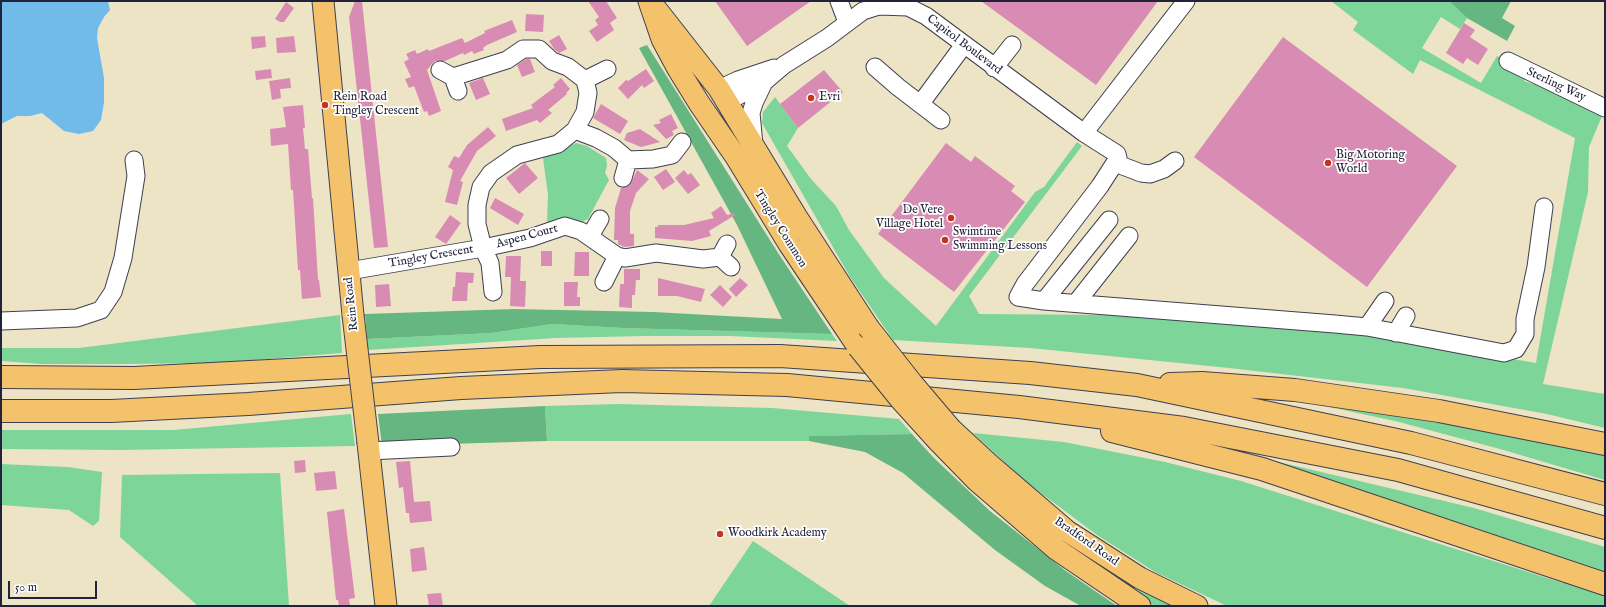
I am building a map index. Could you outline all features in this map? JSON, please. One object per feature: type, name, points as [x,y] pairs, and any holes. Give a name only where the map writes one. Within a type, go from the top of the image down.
[{"type":"highway","points":[[1,377],[134,378],[540,357],[780,356],[1030,373],[1137,385],[1411,443],[1605,494]]},
{"type":"highway","points":[[1,411],[111,411],[248,404],[461,388],[622,381],[787,385],[1019,408],[1184,428],[1398,470],[1605,528]]},
{"type":"highway","points":[[1137,385],[1202,382],[1295,390],[1439,411],[1605,444]]},
{"type":"highway","points":[[1019,408],[1262,469],[1605,584]]},
{"type":"main road","name":"Rein Road","points":[[323,1],[353,314],[386,606]]},
{"type":"main road","name":"Tingley Common","points":[[650,1],[700,64],[715,99],[736,157],[788,244],[858,347],[900,399],[944,435]]},
{"type":"main road","name":"Tingley Common","points":[[650,1],[662,39],[754,146],[868,327],[912,384],[944,435]]},
{"type":"main road","name":"Bradford Road","points":[[944,435],[976,480],[1056,549],[1140,606]]},
{"type":"main road","name":"Bradford Road","points":[[944,435],[990,465],[1067,531],[1140,578],[1197,606]]},
{"type":"street","points":[[839,1],[847,22]]},
{"type":"street","points":[[1089,137],[1186,1]]},
{"type":"street","name":"Capitol Boulevard","points":[[715,99],[784,65],[827,38],[864,11],[881,3],[910,4],[963,46],[1089,137],[1116,152],[1118,158],[1115,163]]},
{"type":"street","points":[[994,68],[1012,45]]},
{"type":"street","points":[[921,104],[963,46]]},
{"type":"street","points":[[450,79],[507,60],[523,49],[539,49],[552,60],[568,67],[585,80],[607,69]]},
{"type":"street","name":"Sterling Way","points":[[1508,61],[1605,108]]},
{"type":"street","name":"Capitol Boulevard","points":[[700,64],[726,75],[758,79]]},
{"type":"street","points":[[876,67],[898,87],[941,120]]},
{"type":"street","points":[[754,146],[751,113],[758,79]]},
{"type":"street","name":"Tingley Crescent","points":[[349,271],[483,248],[477,224],[477,205],[481,187],[490,173],[517,155],[558,144],[575,130],[585,112],[588,93],[585,80]]},
{"type":"street","points":[[575,130],[596,138],[614,148],[628,160],[653,159],[672,155],[682,142]]},
{"type":"street","points":[[1,321],[77,318],[101,310],[113,292],[123,258],[136,176],[134,160]]},
{"type":"street","points":[[623,178],[628,160]]},
{"type":"street","points":[[1175,161],[1164,169],[1150,174],[1141,173],[1115,163],[1100,186],[1025,284],[1018,297],[1044,301],[1366,327],[1504,353],[1516,349],[1525,334],[1525,319],[1536,267],[1544,207]]},
{"type":"street","points":[[590,236],[600,219]]},
{"type":"street","points":[[1044,301],[1108,220]]},
{"type":"street","name":"Aspen Court","points":[[493,292],[490,263],[483,248],[530,238],[565,226],[581,231],[590,236],[617,256]]},
{"type":"street","points":[[1076,303],[1129,236]]},
{"type":"street","points":[[604,282],[617,256],[625,258],[656,253],[703,259],[726,256]]},
{"type":"street","points":[[1366,327],[1385,301]]},
{"type":"street","points":[[1396,332],[1406,316]]},
{"type":"street","points":[[368,447],[451,447]]},
{"type":"green space","points":[[1331,1],[1449,1],[1467,18],[1460,29],[1441,17],[1422,48],[1481,83],[1497,56],[1529,72],[1524,81],[1533,84],[1538,76],[1605,109],[1589,147],[1588,192],[1543,384],[1605,394],[1605,428],[1547,414],[1403,388],[1229,368],[1030,348],[893,340],[850,277],[762,123],[763,112],[775,97],[798,128],[787,146],[811,179],[836,206],[849,230],[884,278],[936,326],[1035,192],[1044,187],[1077,142],[1082,146],[969,296],[979,314],[1115,315],[1287,326],[1410,341],[1536,363],[1575,138],[1420,60],[1413,74],[1353,30],[1358,22]]},
{"type":"green space","points":[[1449,1],[1511,1],[1502,18],[1515,26],[1507,41],[1467,18]]},
{"type":"green space","points":[[647,45],[780,256],[832,334],[623,328],[552,324],[492,333],[367,339],[365,314],[514,309],[653,312],[782,319],[737,225],[639,48]]},
{"type":"green space","points":[[576,143],[587,146],[606,158],[607,166],[605,173],[609,180],[588,219],[582,222],[547,223],[548,195],[543,158]]},
{"type":"green space","points":[[340,315],[342,353],[218,363],[42,364],[1,361],[1,348],[79,348]]},
{"type":"green space","points":[[552,324],[623,328],[832,334],[837,341],[730,336],[644,336],[555,338],[368,350],[367,339],[492,333]]},
{"type":"green space","points":[[1297,396],[1605,450],[1605,480],[1500,449],[1395,421],[1296,400]]},
{"type":"green space","points":[[618,404],[772,408],[899,419],[912,434],[809,436],[809,441],[547,441],[545,406]]},
{"type":"green space","points":[[545,406],[547,441],[382,446],[378,414]]},
{"type":"green space","points":[[351,414],[355,446],[120,450],[1,449],[1,430],[173,430]]},
{"type":"green space","points":[[973,433],[1064,442],[1165,462],[1241,481],[1563,583],[1575,583],[1605,592],[1605,606],[1227,606],[1155,572],[1097,535],[1026,482]]},
{"type":"green space","points":[[912,434],[934,458],[990,511],[1066,571],[1117,606],[1081,606],[1045,586],[995,550],[903,473],[865,452],[809,441],[809,436]]},
{"type":"green space","points":[[1266,459],[1474,508],[1605,547],[1605,578]]},
{"type":"green space","points":[[1,464],[68,467],[102,472],[99,521],[93,526],[69,510],[1,505]]},
{"type":"green space","points":[[280,473],[289,606],[198,606],[120,537],[122,475]]},
{"type":"green space","points":[[753,541],[850,606],[709,606]]},
{"type":"green space","points":[[1095,559],[1181,606],[1155,606],[1143,600],[1093,562]]},
{"type":"water","points":[[1,1],[108,1],[110,10],[98,28],[97,38],[104,78],[104,102],[101,120],[93,131],[79,134],[64,131],[42,113],[30,116],[17,116],[1,124]]},
{"type":"building","points":[[355,1],[362,1],[388,247],[374,248],[349,17]]},
{"type":"building","points":[[588,1],[606,1],[617,18],[610,23],[614,30],[597,42],[589,31],[598,25],[595,20],[599,17]]},
{"type":"building","points":[[715,1],[811,1],[747,46]]},
{"type":"building","points":[[981,1],[1158,1],[1096,85]]},
{"type":"building","points":[[286,2],[294,8],[284,22],[280,22],[275,19]]},
{"type":"building","points":[[526,14],[544,15],[543,32],[525,31]]},
{"type":"building","points":[[512,20],[517,32],[487,45],[483,48],[484,50],[474,54],[472,51],[464,55],[463,53],[445,61],[435,61],[431,65],[427,70],[441,111],[429,116],[427,111],[424,112],[414,86],[409,88],[405,79],[411,77],[404,62],[409,59],[406,54],[415,50],[417,54],[428,49],[429,51],[462,38],[465,43],[485,33],[484,31]]},
{"type":"building","points":[[1464,23],[1475,30],[1470,37],[1488,49],[1478,65],[1467,58],[1463,64],[1446,53]]},
{"type":"building","points":[[559,35],[567,49],[559,53],[554,49],[549,41]]},
{"type":"building","points":[[265,36],[266,47],[252,49],[251,37]]},
{"type":"building","points":[[294,36],[296,52],[277,53],[276,38]]},
{"type":"building","name":"Big Motoring World","points":[[1283,37],[1457,166],[1367,287],[1194,157]]},
{"type":"building","points":[[526,59],[530,59],[535,72],[522,77],[517,65]]},
{"type":"building","points":[[271,69],[272,78],[256,80],[255,71]]},
{"type":"building","points":[[646,69],[654,81],[644,88],[642,85],[628,99],[618,88],[626,80],[628,81]]},
{"type":"building","name":"Evri","points":[[824,70],[843,92],[798,128],[780,104]]},
{"type":"building","points":[[290,78],[291,88],[280,89],[281,98],[272,100],[269,81]]},
{"type":"building","points":[[483,78],[490,94],[476,100],[469,83]]},
{"type":"building","points":[[561,78],[570,89],[566,93],[567,94],[548,110],[552,113],[540,123],[537,120],[506,131],[502,119],[533,108],[531,105],[555,87],[553,85]]},
{"type":"building","points":[[601,104],[628,121],[620,134],[593,118]]},
{"type":"building","points":[[303,105],[305,128],[303,128],[305,149],[308,149],[313,198],[318,280],[321,297],[302,299],[300,270],[298,270],[293,190],[291,190],[288,144],[271,146],[270,129],[286,127],[283,107]]},
{"type":"building","points":[[671,114],[678,128],[672,131],[674,135],[666,139],[653,125],[661,123],[659,120]]},
{"type":"building","points":[[488,127],[496,136],[477,151],[460,181],[463,182],[457,205],[445,202],[453,170],[448,167],[454,156],[459,158],[467,145]]},
{"type":"building","points":[[640,129],[660,142],[641,147],[624,140],[627,133]]},
{"type":"building","name":"De Vere Village Hotel","points":[[946,143],[971,162],[975,156],[1015,186],[1011,191],[1025,202],[954,292],[878,234]]},
{"type":"building","points":[[525,163],[538,178],[519,194],[506,178]]},
{"type":"building","points":[[666,169],[675,182],[663,190],[654,177]]},
{"type":"building","points":[[637,170],[649,179],[636,193],[630,211],[630,234],[634,234],[634,246],[624,247],[618,244],[618,240],[614,240],[615,208],[621,188],[630,185]]},
{"type":"building","points":[[684,170],[688,175],[691,173],[700,185],[688,194],[675,178]]},
{"type":"building","points":[[495,198],[524,214],[518,225],[490,208]]},
{"type":"building","points":[[721,206],[727,215],[734,213],[735,215],[709,231],[711,236],[692,241],[655,238],[655,227],[658,227],[658,225],[684,225],[714,218],[711,213]]},
{"type":"building","points":[[450,215],[461,223],[446,244],[435,237]]},
{"type":"building","points":[[541,251],[552,251],[552,266],[541,266]]},
{"type":"building","points":[[575,252],[589,252],[589,276],[574,276]]},
{"type":"building","points":[[506,256],[521,256],[520,281],[526,281],[525,307],[510,306],[511,277],[505,277]]},
{"type":"building","points":[[624,269],[640,269],[640,280],[636,280],[635,295],[632,295],[632,308],[619,307],[620,284],[624,284]]},
{"type":"building","points":[[456,272],[474,273],[473,283],[468,283],[467,301],[452,301]]},
{"type":"building","points":[[658,278],[705,289],[701,302],[677,296],[658,296]]},
{"type":"building","points":[[740,278],[748,285],[736,297],[729,289]]},
{"type":"building","points":[[564,282],[578,282],[577,297],[580,297],[580,306],[564,306]]},
{"type":"building","points":[[389,284],[391,306],[376,307],[375,285]]},
{"type":"building","points":[[720,285],[732,297],[723,307],[710,295]]},
{"type":"building","points":[[305,460],[306,472],[295,473],[294,461]]},
{"type":"building","points":[[410,461],[414,502],[430,501],[432,521],[410,523],[409,513],[406,513],[403,487],[399,488],[396,462]]},
{"type":"building","points":[[335,471],[337,489],[316,491],[314,473]]},
{"type":"building","points":[[344,509],[355,598],[349,599],[350,606],[339,606],[338,600],[336,600],[327,512]]},
{"type":"building","points":[[424,547],[427,570],[412,572],[410,549]]},
{"type":"building","points":[[441,593],[443,606],[429,606],[427,594]]},
{"type":"place","name":"Evri","points":[[811,98]]},
{"type":"place","name":"Rein Road Tingley Crescent","points":[[325,105]]},
{"type":"place","name":"Big Motoring World","points":[[1328,163]]},
{"type":"place","name":"De Vere Village Hotel","points":[[951,218]]},
{"type":"place","name":"Swimtime Swimming Lessons","points":[[945,240]]},
{"type":"place","name":"Woodkirk Academy","points":[[720,534]]}]
